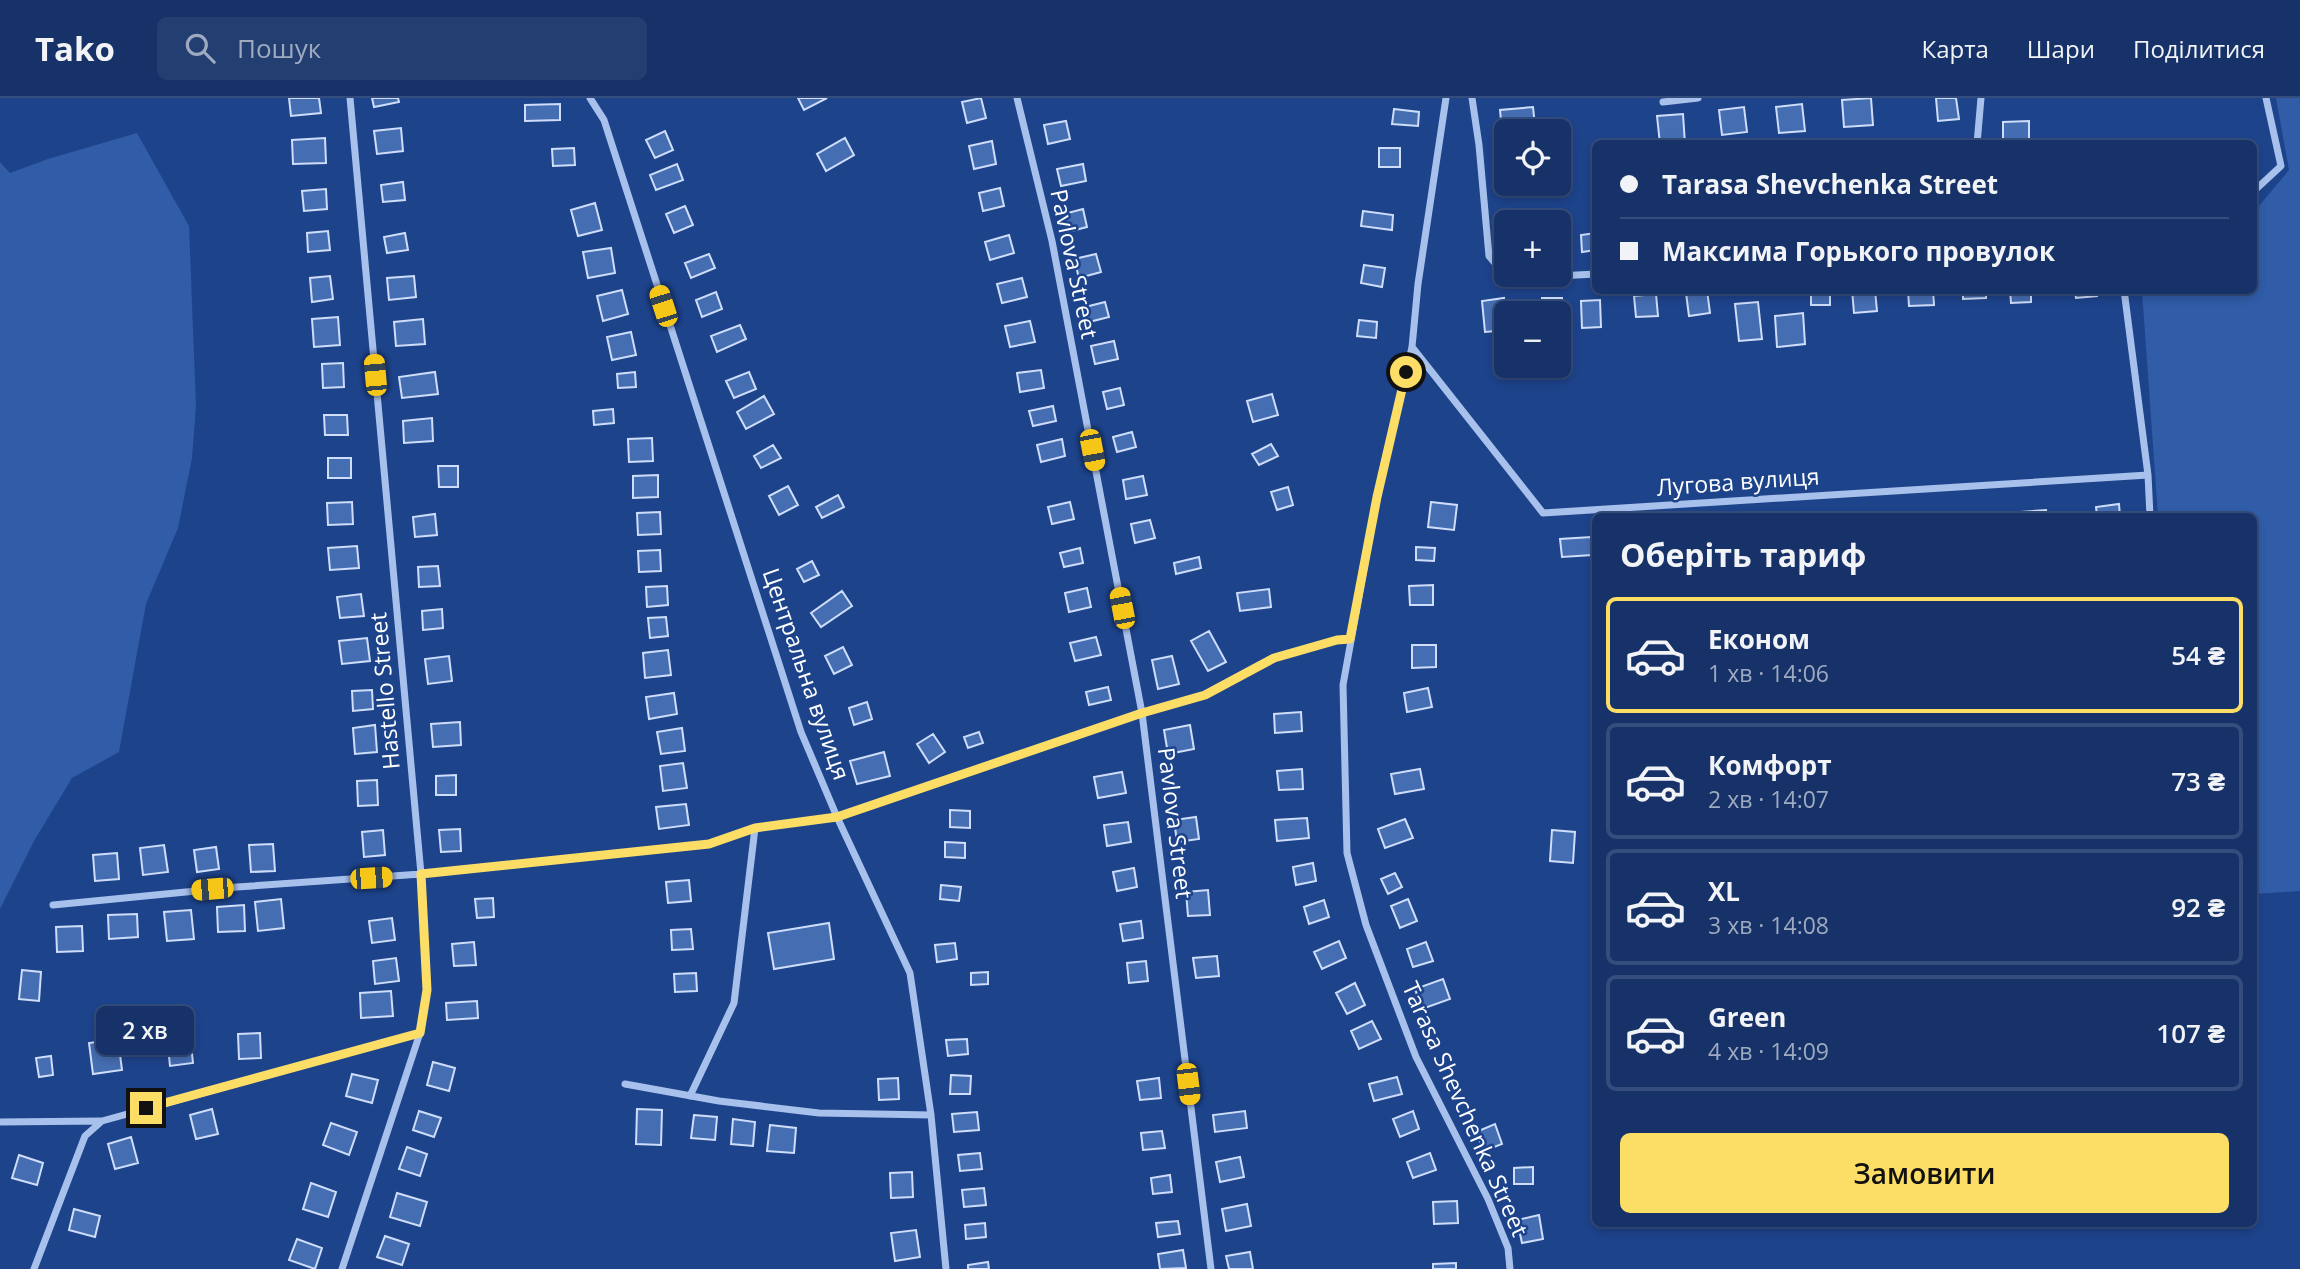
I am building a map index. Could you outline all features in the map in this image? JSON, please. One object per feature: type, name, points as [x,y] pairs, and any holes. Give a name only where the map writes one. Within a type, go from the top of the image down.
[{"type":"street","name":"Hastello Street","points":[[342,1269],[420,1033],[427,990],[421,874],[350,98]]},
{"type":"street","name":"Центральна вулиця","points":[[590,98],[604,120],[800,732],[911,973],[930,1115],[946,1269]]},
{"type":"street","name":"Pavlova Street","points":[[1017,98],[1052,241],[1142,713],[1211,1269]]},
{"type":"street","name":"Tarasa Shevchenka Street","points":[[1446,98],[1418,284],[1412,347],[1377,497],[1343,685],[1347,853],[1366,925],[1416,1057],[1488,1199],[1508,1248],[1510,1269]]},
{"type":"street","points":[[1472,98],[1489,256],[1494,262]]},
{"type":"street","points":[[1663,102],[1698,98]]},
{"type":"street","points":[[1977,140],[1980,98]]},
{"type":"street","points":[[2257,188],[2281,166],[2266,98]]},
{"type":"street","points":[[1571,275],[1592,274]]},
{"type":"street","points":[[2125,294],[2148,475],[2150,513]]},
{"type":"street","name":"Лугова вулиця","points":[[1412,347],[1544,513],[2148,475]]},
{"type":"street","points":[[54,905],[237,887],[421,874],[709,844],[755,828],[837,817],[1142,713],[1205,695],[1274,658],[1337,640],[1350,639]]},
{"type":"street","points":[[690,1096],[734,1003],[755,828]]},
{"type":"street","points":[[0,1122],[102,1121],[420,1033]]},
{"type":"street","points":[[625,1084],[690,1096],[819,1113],[930,1115]]},
{"type":"street","points":[[34,1269],[79,1148],[85,1136],[102,1121]]},
{"type":"shaded area","points":[[2276,98],[2300,98],[2300,891],[2257,894],[2257,513],[2158,513],[2142,294],[2257,294],[2257,208],[2289,170]]},
{"type":"shaded area","points":[[137,133],[189,226],[196,406],[192,458],[178,528],[146,604],[119,752],[72,778],[34,841],[0,909],[0,162],[10,173]]},
{"type":"building","points":[[289,98],[319,98],[321,113],[291,116]]},
{"type":"building","points":[[372,98],[398,98],[399,102],[374,107]]},
{"type":"building","points":[[798,98],[827,98],[804,110]]},
{"type":"building","points":[[981,98],[986,118],[967,123],[962,102]]},
{"type":"building","points":[[1871,98],[1873,125],[1844,127],[1842,100]]},
{"type":"building","points":[[1936,98],[1956,98],[1959,119],[1938,121]]},
{"type":"building","points":[[560,104],[560,120],[525,121],[525,105]]},
{"type":"building","points":[[1802,104],[1805,131],[1779,133],[1776,107]]},
{"type":"building","points":[[1533,107],[1534,119],[1501,119],[1500,110]]},
{"type":"building","points":[[1744,107],[1747,132],[1722,135],[1719,110]]},
{"type":"building","points":[[1394,109],[1419,112],[1418,126],[1392,124]]},
{"type":"building","points":[[1683,114],[1685,140],[1660,140],[1657,116]]},
{"type":"building","points":[[1066,121],[1070,139],[1048,144],[1044,125]]},
{"type":"building","points":[[2029,121],[2029,140],[2003,140],[2003,122]]},
{"type":"building","points":[[401,128],[403,151],[377,154],[374,131]]},
{"type":"building","points":[[665,131],[673,150],[655,158],[646,140]]},
{"type":"building","points":[[325,138],[326,163],[293,164],[292,140]]},
{"type":"building","points":[[845,138],[854,155],[826,171],[817,154]]},
{"type":"building","points":[[992,141],[996,164],[974,169],[969,146]]},
{"type":"building","points":[[574,148],[575,165],[553,166],[552,149]]},
{"type":"building","points":[[1379,148],[1400,148],[1400,167],[1379,167]]},
{"type":"building","points":[[677,164],[683,180],[656,190],[650,175]]},
{"type":"building","points":[[1083,164],[1086,181],[1061,186],[1057,169]]},
{"type":"building","points":[[403,182],[405,200],[383,202],[381,185]]},
{"type":"building","points":[[1000,188],[1004,206],[983,211],[979,193]]},
{"type":"building","points":[[326,189],[327,209],[304,211],[302,191]]},
{"type":"building","points":[[595,203],[602,230],[578,236],[571,210]]},
{"type":"building","points":[[685,206],[693,225],[674,233],[666,214]]},
{"type":"building","points":[[1083,209],[1087,227],[1068,232],[1064,214]]},
{"type":"building","points":[[1363,211],[1393,215],[1392,230],[1361,226]]},
{"type":"building","points":[[328,231],[330,250],[308,252],[307,233]]},
{"type":"building","points":[[405,233],[408,250],[387,253],[384,237]]},
{"type":"building","points":[[1592,234],[1592,251],[1582,252],[1581,235]]},
{"type":"building","points":[[1009,235],[1014,253],[990,260],[985,242]]},
{"type":"building","points":[[611,248],[615,273],[588,278],[583,252]]},
{"type":"building","points":[[709,254],[715,268],[691,278],[685,263]]},
{"type":"building","points":[[1096,254],[1101,272],[1079,278],[1074,259]]},
{"type":"building","points":[[1364,265],[1385,268],[1382,287],[1361,283]]},
{"type":"building","points":[[330,276],[333,299],[312,302],[310,278]]},
{"type":"building","points":[[414,276],[416,297],[389,300],[387,278]]},
{"type":"building","points":[[1022,278],[1027,297],[1002,303],[997,284]]},
{"type":"building","points":[[622,290],[628,314],[603,321],[597,296]]},
{"type":"building","points":[[716,292],[722,309],[702,317],[696,300]]},
{"type":"building","points":[[1656,294],[1658,316],[1636,317],[1634,296]]},
{"type":"building","points":[[1686,294],[1708,294],[1710,313],[1689,316]]},
{"type":"building","points":[[1811,294],[1830,294],[1830,305],[1811,305]]},
{"type":"building","points":[[1852,294],[1875,294],[1877,311],[1854,313]]},
{"type":"building","points":[[1908,294],[1933,294],[1934,305],[1909,306]]},
{"type":"building","points":[[1963,294],[1986,294],[1986,298],[1963,299]]},
{"type":"building","points":[[2010,294],[2031,294],[2031,302],[2011,303]]},
{"type":"building","points":[[2076,294],[2097,294],[2097,296],[2076,298]]},
{"type":"building","points":[[1504,298],[1504,301],[1494,301],[1494,331],[1485,332],[1482,301]]},
{"type":"building","points":[[1542,298],[1562,298],[1562,301],[1542,301]]},
{"type":"building","points":[[1600,300],[1601,327],[1582,328],[1581,301]]},
{"type":"building","points":[[1105,302],[1109,317],[1089,322],[1085,307]]},
{"type":"building","points":[[1758,302],[1762,339],[1739,341],[1735,304]]},
{"type":"building","points":[[1803,313],[1805,344],[1777,347],[1775,316]]},
{"type":"building","points":[[338,317],[340,345],[314,347],[312,319]]},
{"type":"building","points":[[423,319],[425,344],[396,346],[394,322]]},
{"type":"building","points":[[1359,320],[1377,322],[1376,338],[1357,336]]},
{"type":"building","points":[[1030,321],[1035,342],[1010,347],[1005,326]]},
{"type":"building","points":[[740,325],[746,339],[717,352],[711,336]]},
{"type":"building","points":[[631,332],[636,355],[612,360],[607,337]]},
{"type":"building","points":[[1114,341],[1118,359],[1095,364],[1091,346]]},
{"type":"building","points":[[343,363],[344,387],[323,388],[322,364]]},
{"type":"building","points":[[1041,370],[1044,388],[1020,392],[1017,373]]},
{"type":"building","points":[[435,372],[438,394],[402,398],[399,377]]},
{"type":"building","points":[[635,372],[636,387],[618,388],[617,374]]},
{"type":"building","points":[[749,372],[756,389],[734,398],[726,381]]},
{"type":"building","points":[[1120,388],[1124,405],[1107,409],[1103,392]]},
{"type":"building","points":[[1272,394],[1278,415],[1253,422],[1247,401]]},
{"type":"building","points":[[764,396],[774,414],[746,429],[737,412]]},
{"type":"building","points":[[1053,406],[1056,421],[1033,426],[1029,411]]},
{"type":"building","points":[[613,409],[614,423],[594,425],[593,411]]},
{"type":"building","points":[[324,415],[347,415],[348,435],[325,435]]},
{"type":"building","points":[[432,418],[433,441],[404,443],[403,421]]},
{"type":"building","points":[[1132,432],[1136,447],[1117,452],[1113,437]]},
{"type":"building","points":[[652,438],[653,461],[629,462],[628,439]]},
{"type":"building","points":[[1062,439],[1065,456],[1041,462],[1037,445]]},
{"type":"building","points":[[1271,444],[1278,456],[1259,465],[1252,454]]},
{"type":"building","points":[[773,445],[781,458],[761,468],[754,456]]},
{"type":"building","points":[[328,458],[351,458],[351,478],[328,478]]},
{"type":"building","points":[[438,466],[458,466],[458,487],[439,487]]},
{"type":"building","points":[[658,475],[658,497],[633,498],[633,476]]},
{"type":"building","points":[[1143,476],[1147,495],[1126,499],[1123,480]]},
{"type":"building","points":[[788,486],[798,505],[779,515],[769,496]]},
{"type":"building","points":[[1288,487],[1293,505],[1277,510],[1271,492]]},
{"type":"building","points":[[838,495],[844,507],[822,518],[816,507]]},
{"type":"building","points":[[352,502],[353,524],[328,525],[327,503]]},
{"type":"building","points":[[1070,502],[1074,519],[1052,524],[1048,507]]},
{"type":"building","points":[[1431,502],[1457,505],[1454,530],[1428,527]]},
{"type":"building","points":[[2119,504],[2120,513],[2097,513],[2096,507]]},
{"type":"building","points":[[2046,510],[2046,513],[2021,513]]},
{"type":"building","points":[[660,512],[661,534],[638,535],[637,513]]},
{"type":"building","points":[[435,514],[437,535],[415,537],[413,517]]},
{"type":"building","points":[[1150,520],[1155,538],[1135,543],[1131,524]]},
{"type":"building","points":[[1591,537],[1592,555],[1562,557],[1560,539]]},
{"type":"building","points":[[357,546],[359,568],[330,570],[328,548]]},
{"type":"building","points":[[1416,547],[1435,548],[1434,561],[1416,560]]},
{"type":"building","points":[[1080,548],[1083,563],[1064,567],[1060,553]]},
{"type":"building","points":[[660,550],[661,571],[639,572],[638,551]]},
{"type":"building","points":[[1199,557],[1201,568],[1176,574],[1174,563]]},
{"type":"building","points":[[812,561],[819,575],[804,582],[797,569]]},
{"type":"building","points":[[438,566],[440,586],[419,587],[418,567]]},
{"type":"building","points":[[1433,585],[1433,605],[1410,605],[1409,586]]},
{"type":"building","points":[[667,586],[668,605],[647,607],[646,587]]},
{"type":"building","points":[[1087,588],[1091,607],[1069,612],[1065,593]]},
{"type":"building","points":[[1269,589],[1271,607],[1240,611],[1237,593]]},
{"type":"building","points":[[842,591],[852,606],[821,627],[811,613]]},
{"type":"building","points":[[361,594],[364,616],[340,618],[337,597]]},
{"type":"building","points":[[442,609],[443,628],[423,630],[422,611]]},
{"type":"building","points":[[666,617],[668,636],[650,638],[648,618]]},
{"type":"building","points":[[1209,631],[1226,662],[1208,671],[1191,641]]},
{"type":"building","points":[[1096,637],[1101,655],[1075,661],[1070,643]]},
{"type":"building","points":[[367,638],[370,661],[342,664],[339,641]]},
{"type":"building","points":[[1412,645],[1436,645],[1436,667],[1412,668]]},
{"type":"building","points":[[843,647],[852,665],[834,674],[825,656]]},
{"type":"building","points":[[668,650],[671,675],[645,678],[643,653]]},
{"type":"building","points":[[449,656],[452,681],[428,684],[425,659]]},
{"type":"building","points":[[1172,656],[1179,684],[1158,689],[1152,660]]},
{"type":"building","points":[[1108,687],[1111,700],[1089,705],[1086,692]]},
{"type":"building","points":[[1428,688],[1432,707],[1407,712],[1404,693]]},
{"type":"building","points":[[372,690],[373,709],[353,711],[352,691]]},
{"type":"building","points":[[674,693],[677,714],[649,719],[646,697]]},
{"type":"building","points":[[867,702],[872,719],[854,725],[849,708]]},
{"type":"building","points":[[1301,712],[1302,731],[1275,733],[1274,714]]},
{"type":"building","points":[[460,722],[461,745],[433,747],[431,724]]},
{"type":"building","points":[[375,725],[377,752],[355,754],[353,728]]},
{"type":"building","points":[[1190,725],[1194,749],[1168,754],[1164,730]]},
{"type":"building","points":[[682,728],[685,751],[661,754],[657,732]]},
{"type":"building","points":[[979,732],[983,743],[968,748],[964,737]]},
{"type":"building","points":[[933,734],[945,752],[929,763],[917,744]]},
{"type":"building","points":[[884,752],[890,776],[857,784],[850,761]]},
{"type":"building","points":[[683,763],[687,788],[663,791],[660,766]]},
{"type":"building","points":[[1302,769],[1303,789],[1279,790],[1277,771]]},
{"type":"building","points":[[1420,769],[1424,789],[1395,794],[1391,774]]},
{"type":"building","points":[[1122,772],[1126,793],[1098,798],[1094,777]]},
{"type":"building","points":[[456,775],[456,795],[436,795],[436,776]]},
{"type":"building","points":[[377,780],[378,805],[358,806],[357,781]]},
{"type":"building","points":[[686,804],[689,825],[659,829],[656,807]]},
{"type":"building","points":[[950,810],[970,811],[970,828],[950,827]]},
{"type":"building","points":[[1196,817],[1199,839],[1177,842],[1174,820]]},
{"type":"building","points":[[1307,818],[1309,838],[1277,841],[1275,820]]},
{"type":"building","points":[[1405,819],[1413,838],[1385,848],[1378,829]]},
{"type":"building","points":[[1128,822],[1131,842],[1107,846],[1104,825]]},
{"type":"building","points":[[460,829],[461,851],[441,852],[439,830]]},
{"type":"building","points":[[383,830],[385,855],[364,857],[362,832]]},
{"type":"building","points":[[1552,830],[1575,832],[1573,863],[1550,861]]},
{"type":"building","points":[[945,842],[965,843],[965,858],[945,857]]},
{"type":"building","points":[[273,844],[275,871],[251,872],[249,845]]},
{"type":"building","points":[[164,845],[168,872],[143,875],[140,848]]},
{"type":"building","points":[[216,847],[219,869],[197,872],[194,850]]},
{"type":"building","points":[[117,853],[119,879],[95,881],[93,855]]},
{"type":"building","points":[[1313,863],[1316,881],[1296,885],[1293,867]]},
{"type":"building","points":[[1134,868],[1137,887],[1117,891],[1113,872]]},
{"type":"building","points":[[1395,873],[1402,887],[1388,894],[1381,879]]},
{"type":"building","points":[[689,880],[691,901],[668,903],[666,882]]},
{"type":"building","points":[[941,885],[961,887],[959,901],[940,899]]},
{"type":"building","points":[[1208,890],[1210,915],[1188,916],[1186,892]]},
{"type":"building","points":[[493,898],[494,917],[477,918],[475,899]]},
{"type":"building","points":[[281,899],[284,928],[258,931],[255,902]]},
{"type":"building","points":[[1408,899],[1417,921],[1400,928],[1391,906]]},
{"type":"building","points":[[1324,900],[1329,917],[1309,924],[1304,907]]},
{"type":"building","points":[[244,905],[245,931],[218,932],[217,907]]},
{"type":"building","points":[[191,910],[194,939],[167,941],[164,912]]},
{"type":"building","points":[[137,914],[138,937],[109,939],[108,915]]},
{"type":"building","points":[[392,918],[395,940],[372,943],[369,921]]},
{"type":"building","points":[[1141,921],[1143,938],[1123,941],[1120,924]]},
{"type":"building","points":[[829,923],[834,959],[774,969],[768,933]]},
{"type":"building","points":[[82,926],[83,951],[57,952],[56,927]]},
{"type":"building","points":[[691,929],[693,949],[672,950],[671,930]]},
{"type":"building","points":[[1339,941],[1346,958],[1322,969],[1314,952]]},
{"type":"building","points":[[474,942],[476,965],[454,966],[452,944]]},
{"type":"building","points":[[1426,942],[1433,961],[1413,967],[1407,949]]},
{"type":"building","points":[[955,943],[957,959],[937,962],[935,945]]},
{"type":"building","points":[[1217,956],[1219,976],[1196,978],[1193,958]]},
{"type":"building","points":[[396,958],[399,981],[375,984],[373,961]]},
{"type":"building","points":[[1146,961],[1148,981],[1129,983],[1127,963]]},
{"type":"building","points":[[22,970],[41,972],[39,1001],[19,999]]},
{"type":"building","points":[[988,972],[988,984],[971,985],[971,973]]},
{"type":"building","points":[[696,973],[697,991],[675,992],[674,974]]},
{"type":"building","points":[[1443,979],[1450,999],[1422,1009],[1415,989]]},
{"type":"building","points":[[1355,983],[1365,1005],[1347,1014],[1336,993]]},
{"type":"building","points":[[391,991],[393,1016],[361,1018],[360,993]]},
{"type":"building","points":[[477,1001],[478,1018],[447,1020],[446,1003]]},
{"type":"building","points":[[1372,1021],[1381,1039],[1359,1049],[1351,1031]]},
{"type":"building","points":[[260,1033],[261,1058],[239,1059],[238,1034]]},
{"type":"building","points":[[190,1035],[193,1063],[170,1066],[167,1037]]},
{"type":"building","points":[[118,1039],[122,1070],[93,1074],[89,1043]]},
{"type":"building","points":[[967,1039],[968,1054],[948,1056],[946,1040]]},
{"type":"building","points":[[51,1056],[53,1075],[39,1077],[36,1058]]},
{"type":"building","points":[[433,1062],[455,1068],[449,1091],[427,1085]]},
{"type":"building","points":[[352,1074],[378,1080],[372,1103],[346,1096]]},
{"type":"building","points":[[951,1075],[971,1076],[970,1094],[950,1094]]},
{"type":"building","points":[[1397,1077],[1402,1094],[1374,1101],[1369,1084]]},
{"type":"building","points":[[898,1078],[899,1099],[879,1100],[878,1079]]},
{"type":"building","points":[[1159,1078],[1161,1098],[1140,1100],[1137,1081]]},
{"type":"building","points":[[212,1109],[218,1134],[196,1139],[190,1115]]},
{"type":"building","points":[[637,1109],[662,1110],[661,1145],[636,1144]]},
{"type":"building","points":[[419,1111],[441,1118],[434,1137],[413,1130]]},
{"type":"building","points":[[1245,1111],[1247,1128],[1215,1132],[1213,1115]]},
{"type":"building","points":[[1413,1111],[1419,1129],[1400,1137],[1393,1119]]},
{"type":"building","points":[[977,1112],[979,1130],[954,1132],[952,1114]]},
{"type":"building","points":[[694,1115],[717,1117],[715,1140],[691,1138]]},
{"type":"building","points":[[733,1119],[755,1122],[753,1146],[731,1144]]},
{"type":"building","points":[[331,1123],[357,1132],[349,1155],[323,1145]]},
{"type":"building","points":[[1495,1124],[1502,1144],[1484,1151],[1476,1132]]},
{"type":"building","points":[[770,1125],[796,1128],[794,1153],[767,1151]]},
{"type":"building","points":[[1162,1131],[1165,1148],[1143,1150],[1141,1133]]},
{"type":"building","points":[[131,1137],[138,1163],[115,1169],[108,1144]]},
{"type":"building","points":[[407,1147],[427,1154],[420,1176],[399,1169]]},
{"type":"building","points":[[980,1153],[982,1169],[960,1171],[958,1155]]},
{"type":"building","points":[[1430,1153],[1436,1170],[1413,1178],[1407,1162]]},
{"type":"building","points":[[19,1155],[43,1163],[37,1185],[12,1178]]},
{"type":"building","points":[[1240,1157],[1244,1177],[1220,1182],[1216,1162]]},
{"type":"building","points":[[1533,1167],[1533,1184],[1514,1184],[1514,1168]]},
{"type":"building","points":[[912,1172],[913,1197],[891,1198],[890,1173]]},
{"type":"building","points":[[1170,1175],[1172,1192],[1153,1194],[1151,1178]]},
{"type":"building","points":[[311,1183],[336,1192],[328,1217],[303,1209]]},
{"type":"building","points":[[984,1188],[986,1205],[964,1207],[962,1190]]},
{"type":"building","points":[[397,1193],[427,1202],[420,1226],[390,1217]]},
{"type":"building","points":[[1457,1201],[1458,1223],[1434,1224],[1433,1202]]},
{"type":"building","points":[[1247,1204],[1251,1226],[1226,1231],[1222,1209]]},
{"type":"building","points":[[74,1209],[100,1216],[95,1237],[69,1230]]},
{"type":"building","points":[[1539,1215],[1543,1239],[1522,1243],[1517,1220]]},
{"type":"building","points":[[1178,1221],[1180,1234],[1158,1237],[1156,1223]]},
{"type":"building","points":[[985,1223],[986,1237],[966,1239],[965,1225]]},
{"type":"building","points":[[916,1230],[920,1257],[895,1261],[891,1233]]},
{"type":"building","points":[[385,1236],[409,1244],[402,1265],[377,1257]]},
{"type":"building","points":[[297,1239],[322,1248],[315,1269],[289,1260]]},
{"type":"building","points":[[1183,1250],[1186,1268],[1160,1269],[1158,1254]]},
{"type":"building","points":[[1250,1252],[1253,1269],[1229,1269],[1226,1256]]},
{"type":"building","points":[[988,1262],[989,1269],[968,1269],[968,1265]]},
{"type":"building","points":[[1456,1263],[1456,1269],[1433,1269],[1433,1264]]},
{"type":"route","points":[[146,1108],[420,1033],[427,990],[421,874],[709,844],[755,828],[837,817],[1142,713],[1205,695],[1274,658],[1337,640],[1350,639],[1377,497],[1406,372]]}]
